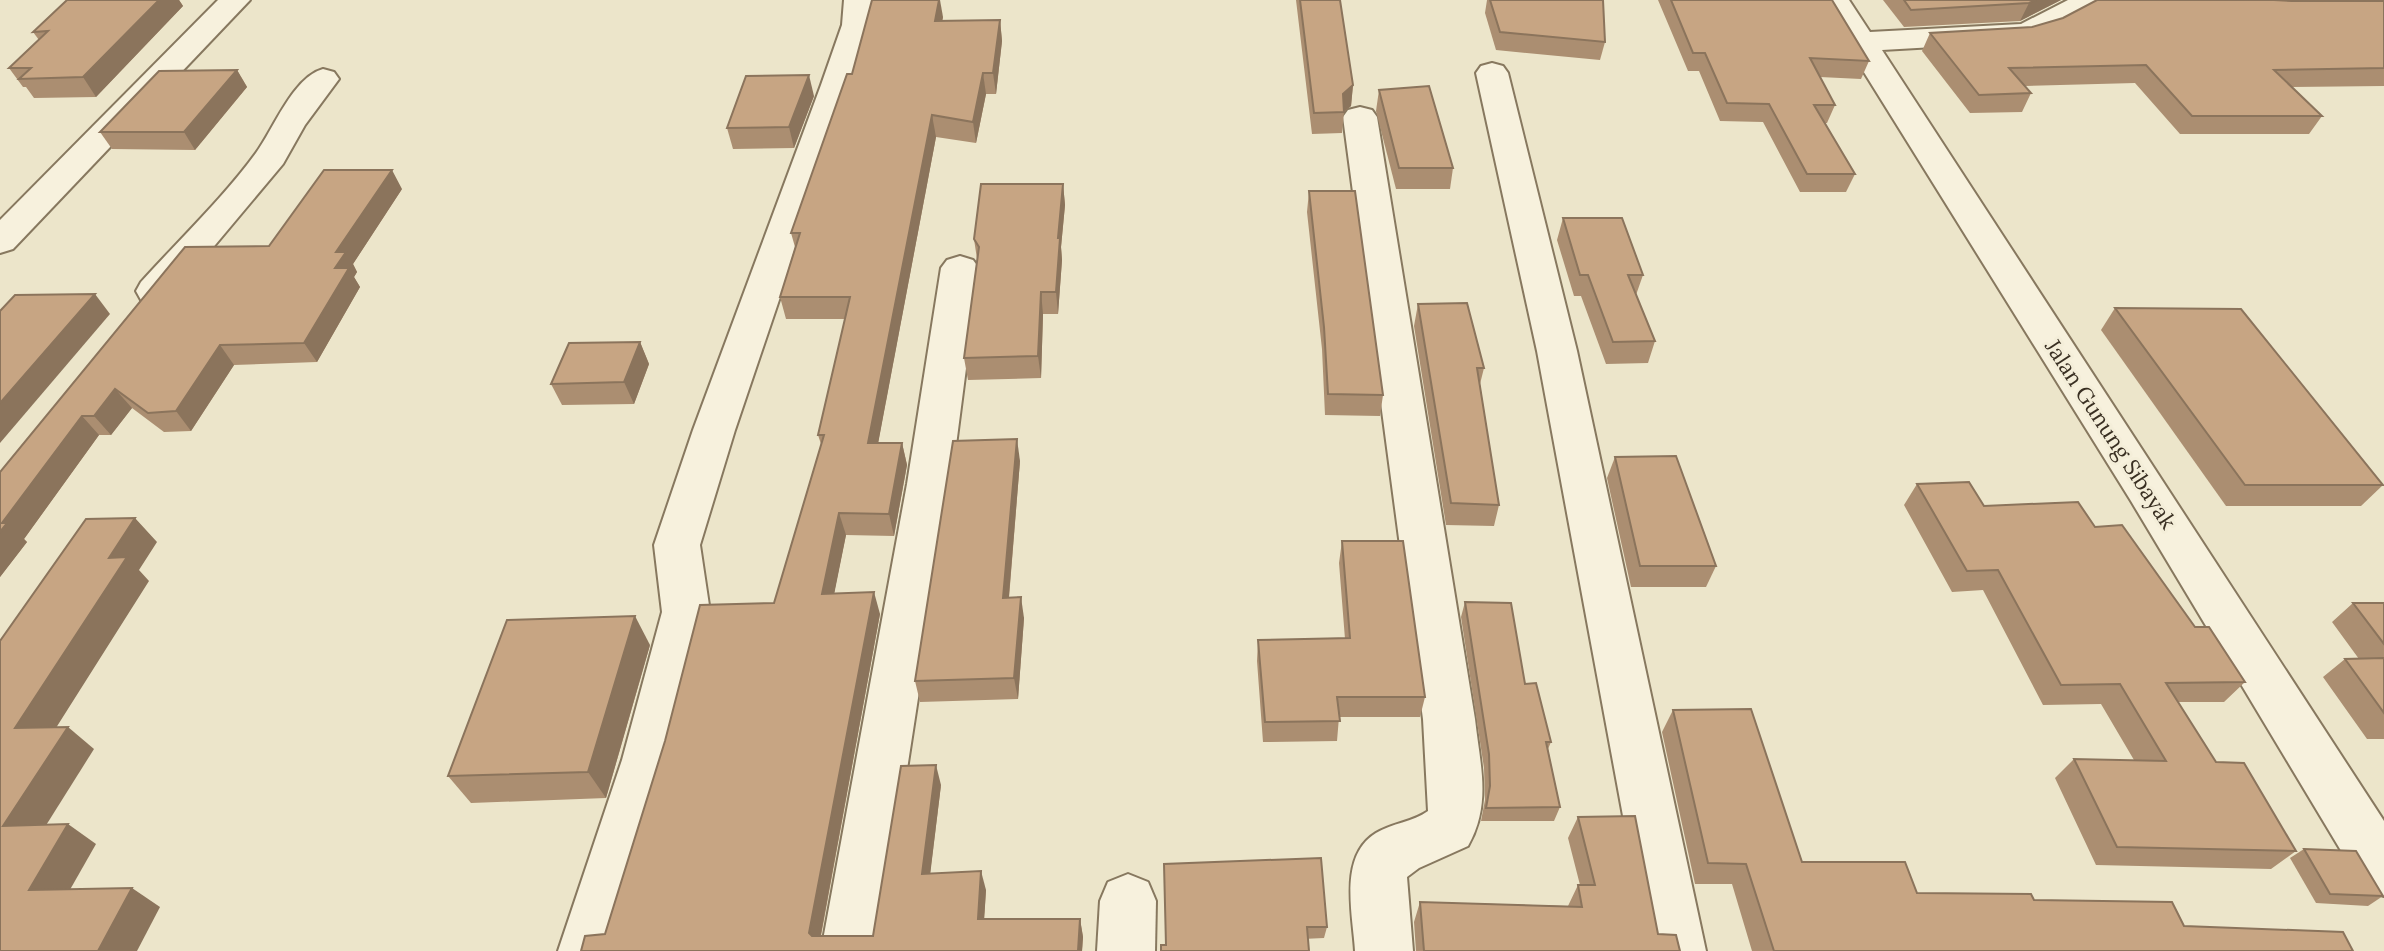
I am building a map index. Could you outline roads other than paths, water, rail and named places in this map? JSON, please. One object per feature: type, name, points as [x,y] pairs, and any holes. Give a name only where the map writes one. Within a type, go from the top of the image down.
[{"type":"street","points":[[0,241],[235,0]]},
{"type":"street","points":[[587,951],[648,760],[686,612],[677,545],[714,430],[837,85],[857,25],[859,0]]},
{"type":"street","name":"Jalan Gunung Sibayak","points":[[1834,0],[2155,502],[2384,870]]},
{"type":"street","points":[[1862,42],[2022,33],[2043,28],[2069,9],[2092,0]]},
{"type":"street","points":[[1492,73],[1557,351],[1677,951]]},
{"type":"street","points":[[136,314],[271,157],[289,123],[323,79]]},
{"type":"street","points":[[1360,117],[1449,719],[1453,776],[1454,820],[1444,833],[1403,845],[1384,863],[1379,876],[1384,951]]},
{"type":"street","points":[[850,951],[929,484],[960,268]]}]
